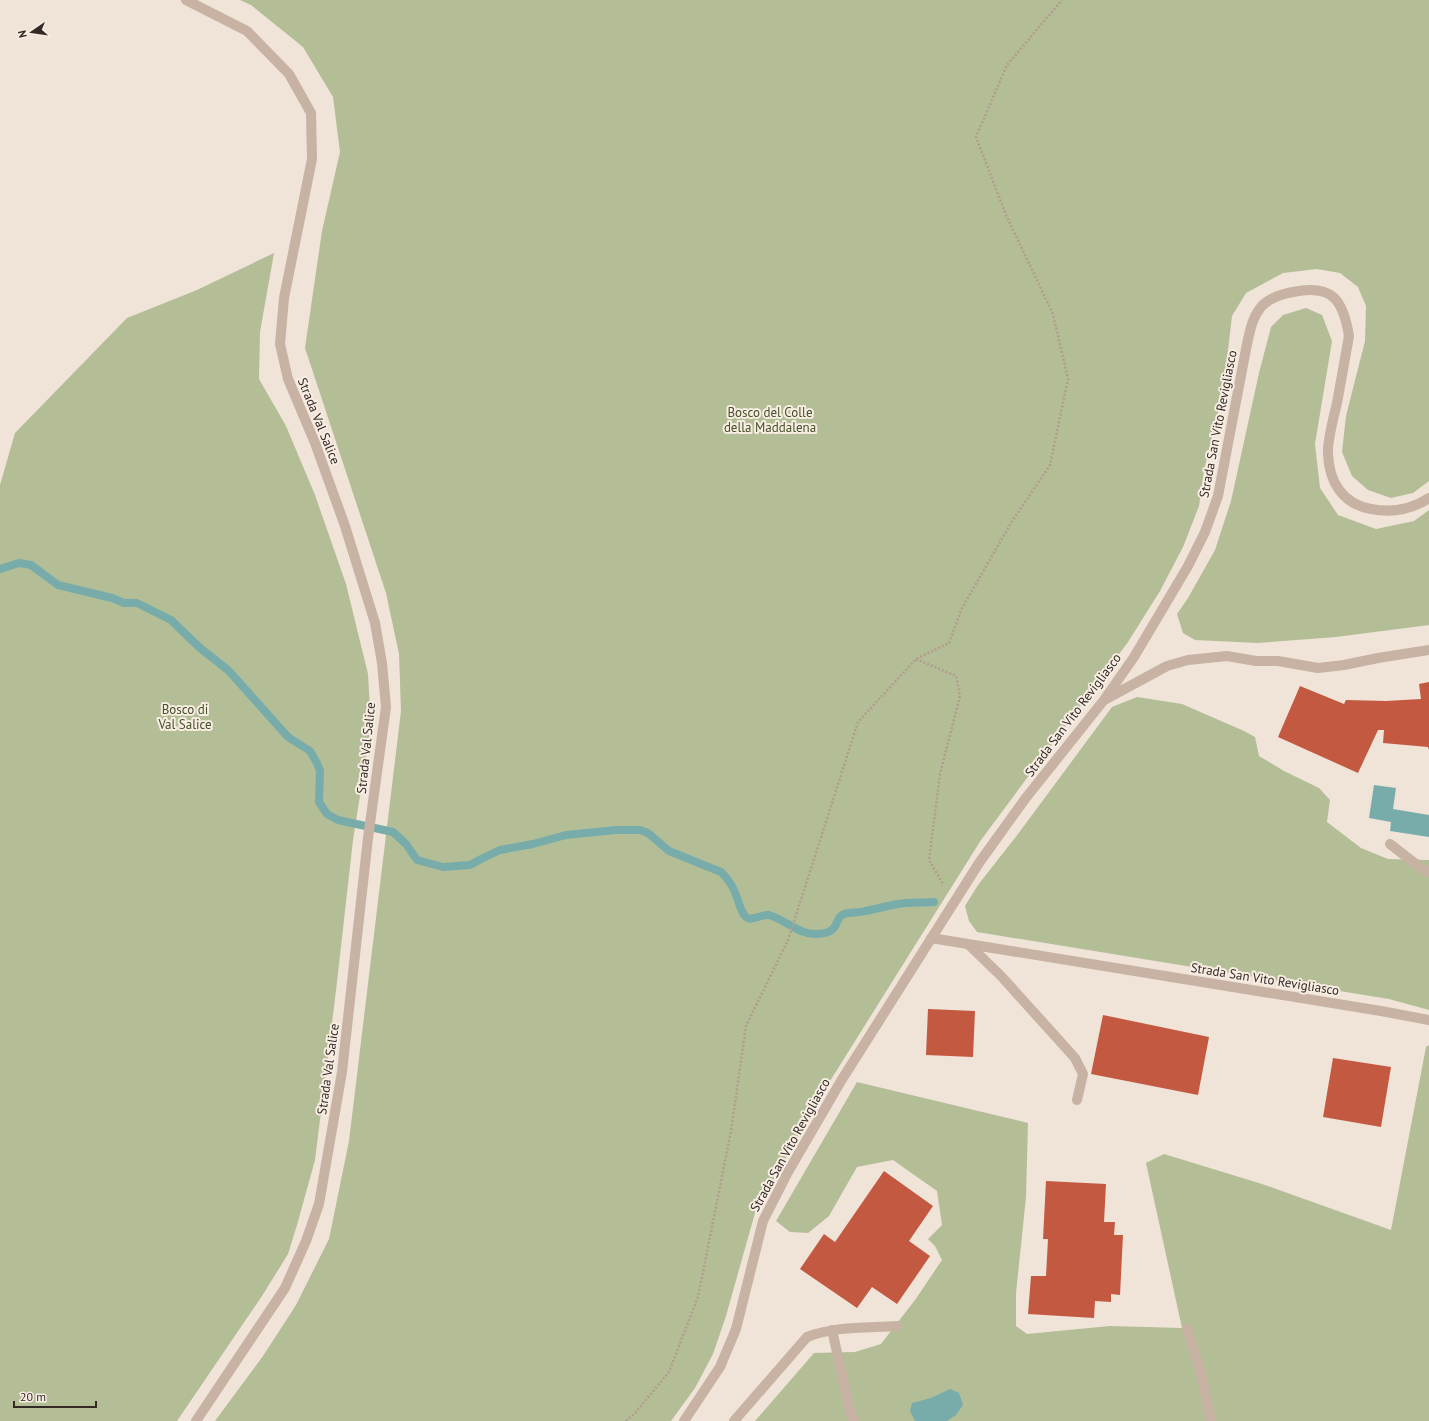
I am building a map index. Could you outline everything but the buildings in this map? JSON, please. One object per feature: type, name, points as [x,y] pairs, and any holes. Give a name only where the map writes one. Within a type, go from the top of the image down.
[{"type":"street","name":"Strada Val Salice","points":[[186,0],[247,31],[289,74],[311,113],[312,159],[284,298],[280,344],[288,379],[315,443],[345,526],[374,622],[382,663],[386,707],[368,838],[342,1072],[319,1204],[306,1241],[285,1288],[196,1421]]},
{"type":"street","name":"Strada San Vito Revigliasco","points":[[684,1421],[720,1367],[736,1329],[763,1221],[788,1172],[841,1080],[979,863],[1025,799],[1104,700],[1134,657],[1188,566],[1205,532],[1218,496],[1247,344],[1253,320],[1261,307],[1274,298],[1287,293],[1307,289],[1320,290],[1332,296],[1342,306],[1347,322],[1349,336],[1328,453],[1331,472],[1338,489],[1350,502],[1367,509],[1383,512],[1402,510],[1421,503],[1429,498]]},
{"type":"street","points":[[1104,700],[1167,666],[1188,660],[1227,656],[1256,661],[1278,661],[1318,668],[1344,665],[1429,650]]},
{"type":"street","points":[[1390,844],[1422,869],[1429,872]]},
{"type":"street","name":"Strada San Vito Revigliasco","points":[[931,938],[1429,1020]]},
{"type":"street","points":[[969,945],[1001,976],[1075,1058],[1083,1074],[1077,1100]]},
{"type":"street","points":[[734,1421],[807,1337],[819,1332],[832,1330],[897,1326]]},
{"type":"street","points":[[832,1330],[841,1374],[851,1415],[854,1421]]},
{"type":"street","points":[[1187,1330],[1201,1373],[1211,1421]]},
{"type":"path","points":[[626,1421],[635,1413],[669,1372],[698,1297],[731,1131],[746,1026],[788,940],[858,722],[916,659],[949,643],[962,608],[1011,523],[1050,464],[1068,379],[1053,314],[1006,214],[976,137],[1007,65],[1062,0]]},
{"type":"path","points":[[916,659],[956,676],[960,696],[940,774],[929,860],[954,902]]},
{"type":"green space","name":"Bosco del Colle della Maddalena","points":[[240,0],[1429,0],[1429,481],[1413,493],[1391,498],[1368,490],[1352,476],[1342,452],[1346,416],[1365,341],[1366,306],[1358,287],[1340,273],[1317,269],[1283,273],[1246,293],[1232,316],[1223,393],[1204,470],[1199,506],[1183,547],[1160,591],[1128,642],[981,840],[820,1097],[755,1213],[726,1316],[713,1354],[695,1388],[671,1421],[215,1421],[263,1356],[296,1305],[329,1239],[349,1141],[401,711],[399,654],[386,593],[305,348],[322,231],[340,152],[333,97],[303,47],[251,5]]},
{"type":"green space","name":"Bosco di Val Salice","points":[[274,253],[260,332],[259,379],[286,426],[315,495],[346,584],[368,674],[371,726],[353,840],[315,1160],[288,1254],[262,1296],[177,1421],[0,1421],[0,485],[15,433],[127,318],[197,290]]},
{"type":"green space","points":[[1306,308],[1322,315],[1332,341],[1315,444],[1320,488],[1338,515],[1376,529],[1414,521],[1429,510],[1429,625],[1336,637],[1258,643],[1195,640],[1183,633],[1177,614],[1188,598],[1215,550],[1231,501],[1259,373],[1271,327],[1283,315]]},
{"type":"green space","points":[[1137,697],[1182,704],[1255,737],[1259,756],[1284,771],[1319,788],[1330,800],[1327,822],[1361,848],[1388,859],[1429,860],[1429,1010],[1389,999],[977,932],[969,921],[965,906],[978,885],[1018,834],[1112,707]]},
{"type":"green space","points":[[1429,1045],[1429,1421],[755,1421],[814,1353],[855,1352],[881,1344],[915,1300],[942,1260],[935,1246],[928,1239],[942,1225],[937,1191],[893,1160],[857,1167],[829,1216],[808,1233],[790,1232],[776,1221],[857,1082],[1028,1123],[1026,1197],[1016,1293],[1016,1326],[1027,1334],[1110,1326],[1182,1328],[1146,1163],[1164,1154],[1262,1184],[1391,1230],[1426,1047]]},
{"type":"water","points":[[1374,785],[1396,788],[1393,809],[1429,815],[1429,837],[1390,831],[1391,822],[1369,818]]},
{"type":"water","points":[[950,1389],[959,1393],[963,1405],[956,1415],[947,1421],[915,1421],[910,1411],[912,1403],[931,1398]]},
{"type":"waterway","points":[[0,569],[19,563],[31,565],[58,585],[112,598],[124,603],[137,603],[171,620],[200,648],[228,670],[288,737],[310,751],[320,771],[319,802],[327,814],[338,820],[393,832],[406,844],[417,860],[443,867],[470,865],[500,850],[533,844],[566,835],[616,830],[640,830],[648,833],[669,851],[721,872],[732,885],[742,912],[746,917],[751,919],[769,915],[798,930],[810,934],[825,933],[830,931],[834,928],[841,916],[846,913],[862,912],[902,903],[934,902]]}]
